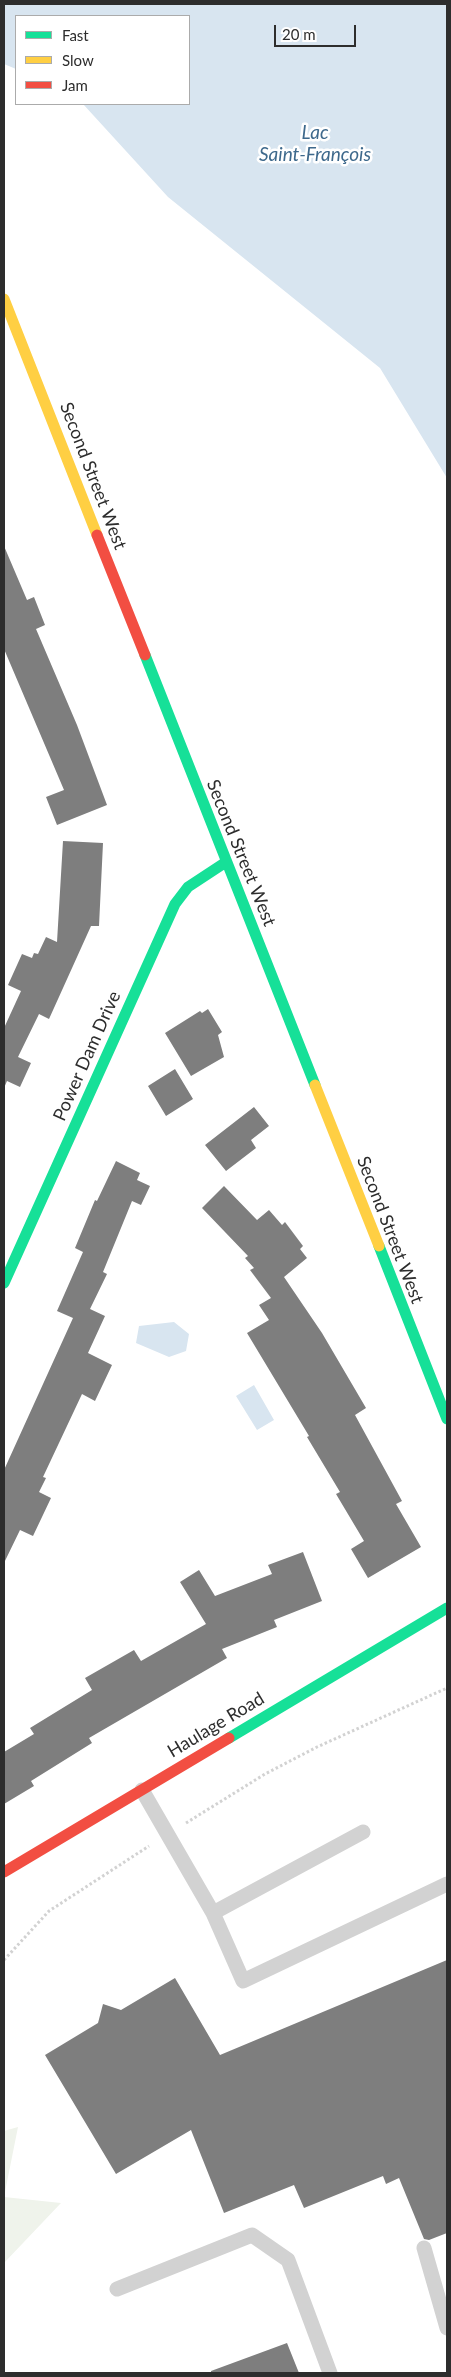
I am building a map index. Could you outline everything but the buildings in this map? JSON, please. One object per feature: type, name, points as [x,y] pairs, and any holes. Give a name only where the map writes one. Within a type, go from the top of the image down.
[{"type":"street","name":"Second Street West","points":[[4,299],[447,1419]]},
{"type":"street","name":"Power Dam Drive","points":[[4,1283],[175,904],[188,887],[226,862]]},
{"type":"street","name":"Haulage Road","points":[[4,1872],[447,1608]]},
{"type":"lane","points":[[142,1790],[213,1913],[243,1981],[447,1884]]},
{"type":"lane","points":[[213,1913],[363,1832]]},
{"type":"lane","points":[[117,2289],[252,2235],[288,2260],[330,2373]]},
{"type":"lane","points":[[424,2248],[447,2328]]},
{"type":"path","points":[[4,1960],[49,1911],[265,1774],[308,1751],[447,1688]]},
{"type":"shaded area","points":[[18,2127],[4,2197],[4,2131]]},
{"type":"shaded area","points":[[4,2197],[61,2203],[4,2263]]},
{"type":"water","name":"Lac Saint-François","points":[[4,4],[447,4],[447,478],[380,368],[168,197],[84,105],[190,105],[190,15],[15,15],[15,69],[4,64]]},
{"type":"water","points":[[174,1322],[189,1334],[186,1351],[169,1357],[136,1343],[139,1326]]},
{"type":"water","points":[[254,1385],[274,1420],[257,1430],[236,1396]]},
{"type":"traffic: fast","points":[[145,655],[315,1085]]},
{"type":"traffic: fast","points":[[4,1283],[175,904],[188,887],[226,862]]},
{"type":"traffic: fast","points":[[379,1246],[447,1419]]},
{"type":"traffic: fast","points":[[229,1738],[447,1608]]},
{"type":"traffic: slow","points":[[4,299],[97,535]]},
{"type":"traffic: slow","points":[[315,1085],[379,1246]]},
{"type":"traffic: jam","points":[[97,535],[145,655]]},
{"type":"traffic: jam","points":[[4,1872],[229,1738]]}]
